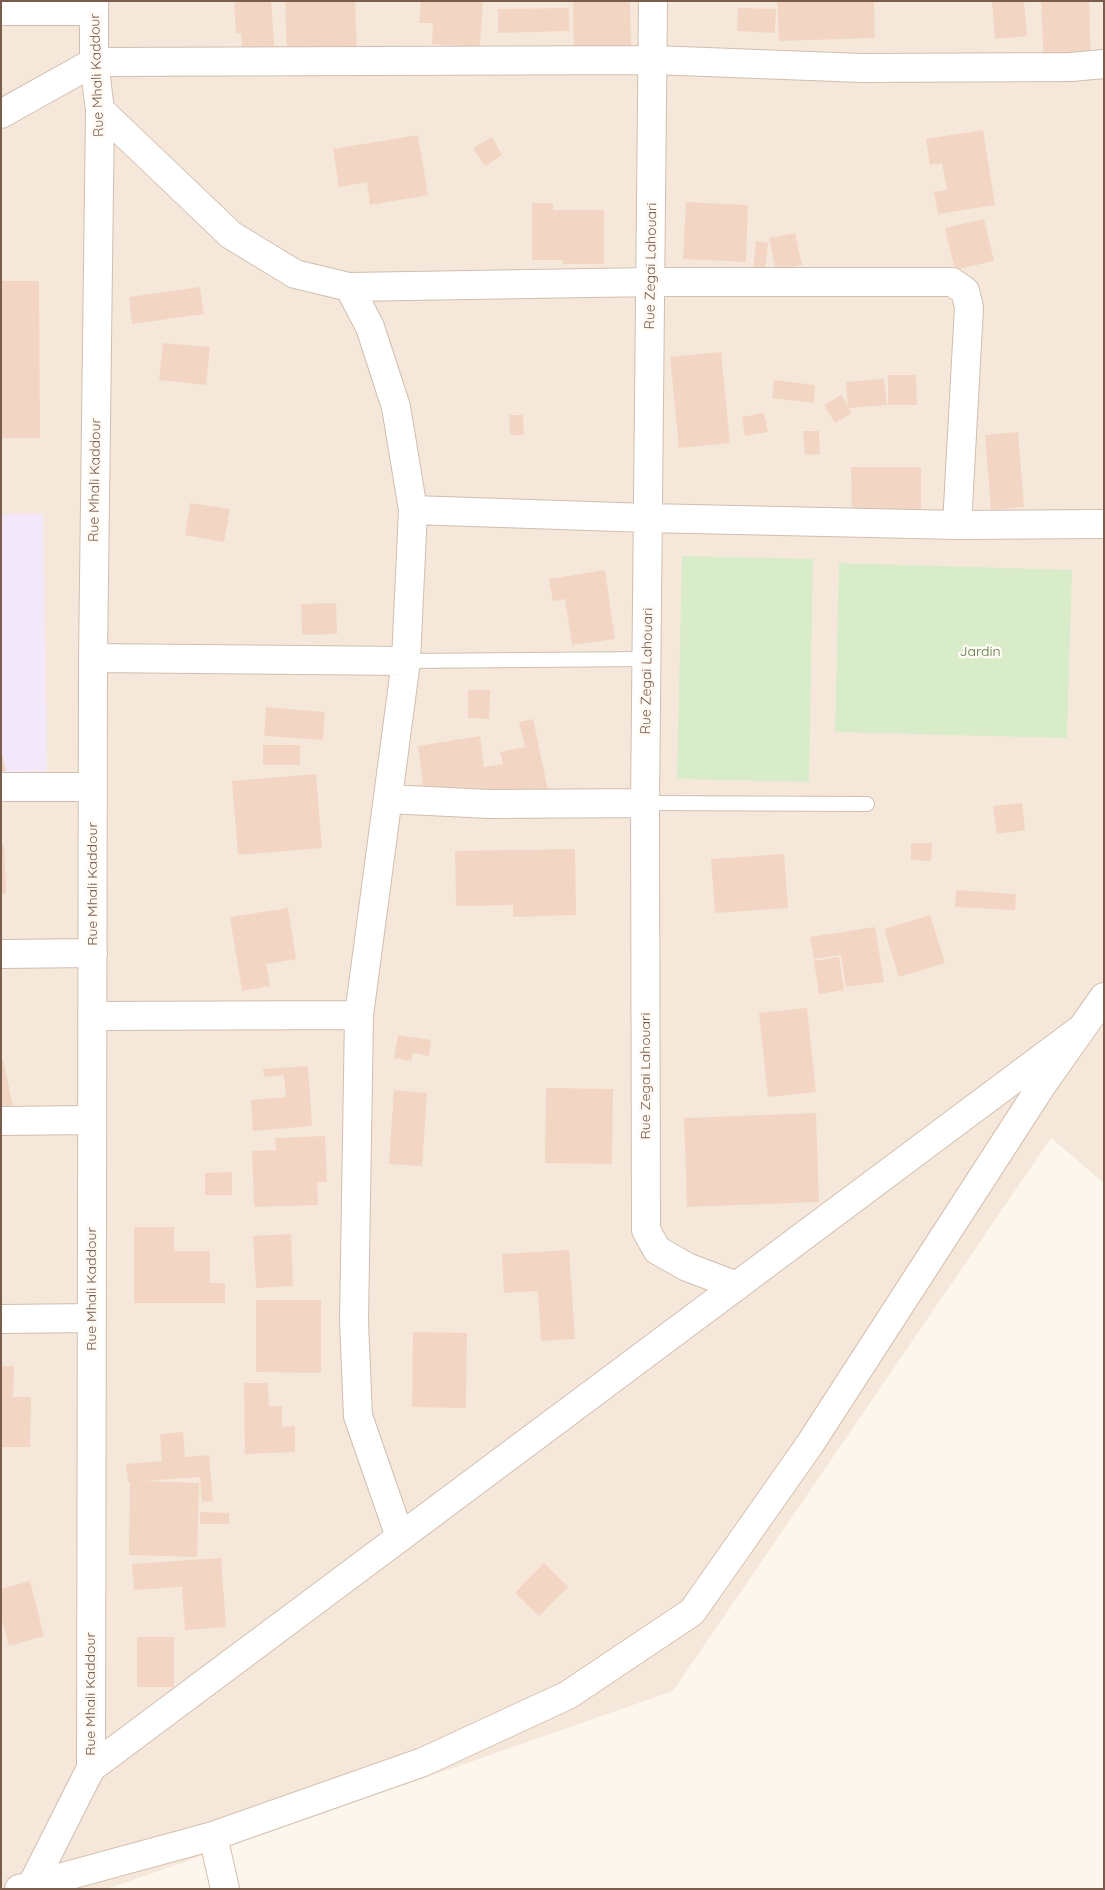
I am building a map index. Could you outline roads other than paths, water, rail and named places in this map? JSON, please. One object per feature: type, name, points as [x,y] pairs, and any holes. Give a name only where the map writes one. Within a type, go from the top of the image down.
[{"type":"street","name":"Rue Zegai Lahouari","points":[[653,1],[654,60],[645,803],[646,1230],[657,1250],[687,1267],[737,1286]]},
{"type":"street","points":[[1,11],[94,6]]},
{"type":"street","name":"Rue Mhali Kaddour","points":[[91,1768],[93,658],[100,110],[94,62],[94,6]]},
{"type":"street","points":[[1,114],[94,62],[654,60],[862,68],[1071,67],[1104,64]]},
{"type":"street","points":[[100,110],[231,235],[295,274],[349,287],[651,282],[952,282],[965,291],[969,308],[957,525]]},
{"type":"street","points":[[349,287],[370,327],[396,407],[413,510],[406,660],[359,1014],[354,1321],[358,1416],[400,1537]]},
{"type":"street","points":[[413,510],[648,518],[957,525],[1104,524]]},
{"type":"street","points":[[93,658],[406,660]]},
{"type":"street","points":[[1,787],[93,788]]},
{"type":"street","points":[[388,799],[490,804],[645,803]]},
{"type":"street","points":[[1,954],[93,954]]},
{"type":"street","points":[[25,1887],[213,1836],[423,1762],[568,1695],[692,1612],[810,1444],[1037,1094],[1104,997]]},
{"type":"street","points":[[92,1016],[359,1014]]},
{"type":"street","points":[[25,1887],[91,1768],[1083,1027]]},
{"type":"street","points":[[1,1121],[92,1120]]},
{"type":"street","points":[[1,1319],[92,1318]]},
{"type":"street","points":[[213,1836],[225,1889]]},
{"type":"lane","points":[[406,660],[647,659]]},
{"type":"lane","points":[[645,803],[867,804]]},
{"type":"park label","name":"Jardin","points":[[980,652]]}]
